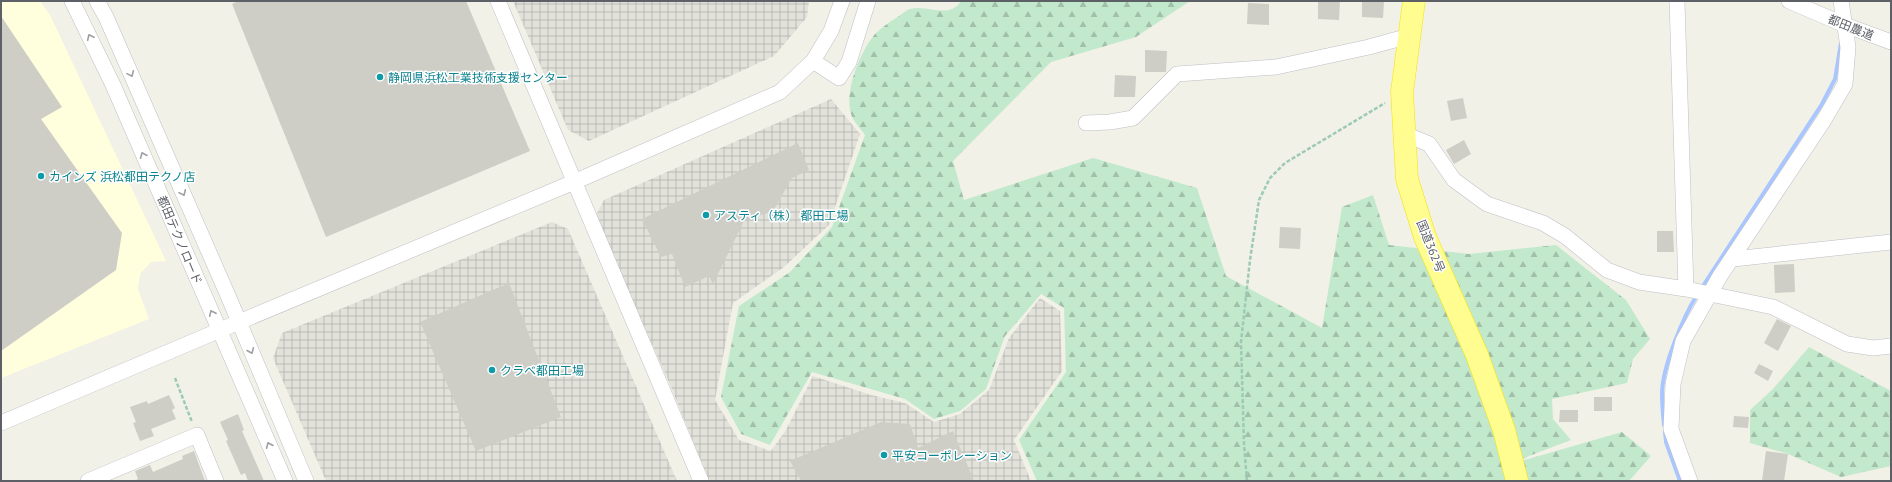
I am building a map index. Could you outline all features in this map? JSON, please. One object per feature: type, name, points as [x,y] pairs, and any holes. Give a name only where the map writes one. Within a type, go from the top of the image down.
[{"type":"highway","name":"国道362号","points":[[1414,1],[1402,92],[1407,179],[1425,237],[1477,355],[1504,430],[1517,481]]},
{"type":"street","name":"都田テクノロード","points":[[72,1],[113,85],[285,481]]},
{"type":"street","name":"都田テクノロード","points":[[97,1],[109,24],[239,322],[306,481]]},
{"type":"street","points":[[498,1],[701,481]]},
{"type":"street","points":[[1,423],[574,182],[780,92],[813,61],[831,31],[842,1]]},
{"type":"street","points":[[813,61],[839,78],[849,62],[868,1]]},
{"type":"street","points":[[1677,1],[1699,292],[1683,341],[1673,384],[1671,429],[1690,481]]},
{"type":"street","name":"都田農道","points":[[1790,1],[1845,25],[1891,42]]},
{"type":"street","points":[[1699,292],[1733,259],[1824,120],[1845,84],[1848,47],[1841,1]]},
{"type":"street","points":[[1086,122],[1110,122],[1133,118],[1177,74],[1276,67],[1369,47],[1409,36]]},
{"type":"street","points":[[1405,134],[1428,144],[1454,180],[1487,204],[1543,223],[1565,236],[1607,270],[1639,282],[1773,307],[1847,344],[1873,348],[1891,346]]},
{"type":"street","points":[[1733,259],[1891,242]]},
{"type":"street","points":[[88,481],[116,476],[197,435],[216,481]]},
{"type":"path","points":[[1247,481],[1244,444],[1241,342],[1250,260],[1259,200],[1270,178],[1285,163],[1402,92]]},
{"type":"path","points":[[175,378],[197,435]]},
{"type":"shaded area","points":[[1,1],[40,1],[50,15],[166,261],[151,262],[140,274],[138,289],[149,319],[1,378]]},
{"type":"shaded area","points":[[513,1],[809,1],[807,17],[774,56],[589,141],[568,130]]},
{"type":"shaded area","points":[[831,99],[860,134],[829,225],[784,267],[733,303],[715,400],[739,440],[771,451],[786,430],[813,376],[871,395],[905,403],[934,422],[960,414],[989,390],[1009,338],[1040,298],[1060,311],[1062,371],[1014,440],[1031,481],[709,481],[669,382],[595,217],[604,200]]},
{"type":"shaded area","points":[[552,222],[568,229],[677,481],[326,481],[273,358],[282,333]]},
{"type":"green space","points":[[961,1],[1190,1],[1136,37],[1051,62],[953,161],[964,200],[1093,158],[1197,188],[1226,276],[1322,328],[1342,207],[1373,195],[1389,245],[1469,254],[1556,245],[1626,300],[1650,339],[1633,359],[1627,383],[1552,399],[1553,419],[1571,440],[1529,456],[1518,462],[1622,432],[1651,456],[1629,481],[1037,481],[1019,440],[1066,372],[1064,308],[1041,294],[1005,336],[986,389],[960,411],[934,419],[905,399],[812,372],[770,445],[741,434],[721,397],[739,306],[790,272],[832,227],[865,135],[852,117],[849,105],[855,72],[864,51],[878,31],[907,10],[923,8],[944,11],[950,10],[956,7]]},
{"type":"green space","points":[[1809,347],[1891,391],[1891,466],[1841,477],[1788,454],[1750,443],[1750,410],[1773,389]]},
{"type":"building","name":"静岡県浜松工業技術支援センター","points":[[238,1],[466,1],[530,151],[326,237],[232,4]]},
{"type":"building","points":[[1318,1],[1340,1],[1339,20],[1318,19]]},
{"type":"building","points":[[1362,1],[1384,1],[1383,18],[1362,17]]},
{"type":"building","points":[[1248,3],[1269,4],[1269,25],[1247,24]]},
{"type":"building","name":"カインズ 浜松都田テクノ店","points":[[1,16],[62,107],[41,119],[122,233],[116,270],[1,351]]},
{"type":"building","points":[[1145,50],[1167,51],[1166,72],[1145,72]]},
{"type":"building","points":[[1115,75],[1136,76],[1135,97],[1114,97]]},
{"type":"building","points":[[1463,98],[1467,118],[1451,121],[1447,101]]},
{"type":"building","points":[[1464,140],[1471,154],[1454,164],[1446,150]]},
{"type":"building","name":"アスティ（株） 都田工場","points":[[798,143],[809,170],[792,178],[773,211],[744,221],[713,284],[709,276],[685,287],[672,254],[661,257],[642,219]]},
{"type":"building","points":[[1280,227],[1301,228],[1300,249],[1279,248]]},
{"type":"building","points":[[1657,231],[1673,231],[1674,252],[1657,252]]},
{"type":"building","points":[[1794,264],[1795,292],[1775,293],[1774,265]]},
{"type":"building","name":"クラベ都田工場","points":[[509,283],[561,417],[476,451],[420,322]]},
{"type":"building","points":[[1777,319],[1791,326],[1778,351],[1764,343]]},
{"type":"building","points":[[1759,364],[1773,371],[1768,381],[1754,373]]},
{"type":"building","points":[[169,395],[175,408],[172,410],[176,419],[151,429],[154,436],[140,441],[133,423],[136,422],[130,407],[147,401],[148,404]]},
{"type":"building","points":[[1594,397],[1612,397],[1612,411],[1594,411]]},
{"type":"building","points":[[1560,410],[1578,410],[1578,422],[1559,422]]},
{"type":"building","points":[[238,414],[244,430],[242,431],[264,481],[248,481],[245,473],[241,475],[226,441],[228,440],[220,422]]},
{"type":"building","points":[[1734,416],[1749,417],[1748,428],[1733,427]]},
{"type":"building","name":"平安コーポレーション","points":[[881,422],[910,424],[918,448],[953,431],[974,481],[801,481],[790,461]]},
{"type":"building","points":[[194,451],[205,481],[134,481],[138,479],[135,471],[150,465],[153,472],[183,459],[182,456]]},
{"type":"building","points":[[1766,451],[1788,454],[1784,481],[1762,481]]},
{"type":"waterway","points":[[1701,289],[1822,104],[1835,79],[1841,43]]},
{"type":"waterway","points":[[1664,425],[1662,394],[1669,357],[1680,329],[1697,295]]},
{"type":"waterway","points":[[1665,432],[1666,442],[1680,481]]},
{"type":"place","name":"静岡県浜松工業技術支援センター","points":[[380,77]]},
{"type":"place","name":"カインズ 浜松都田テクノ店","points":[[41,176]]},
{"type":"place","name":"アスティ（株） 都田工場","points":[[706,215]]},
{"type":"place","name":"クラベ都田工場","points":[[492,370]]},
{"type":"place","name":"平安コーポレーション","points":[[884,455]]}]
